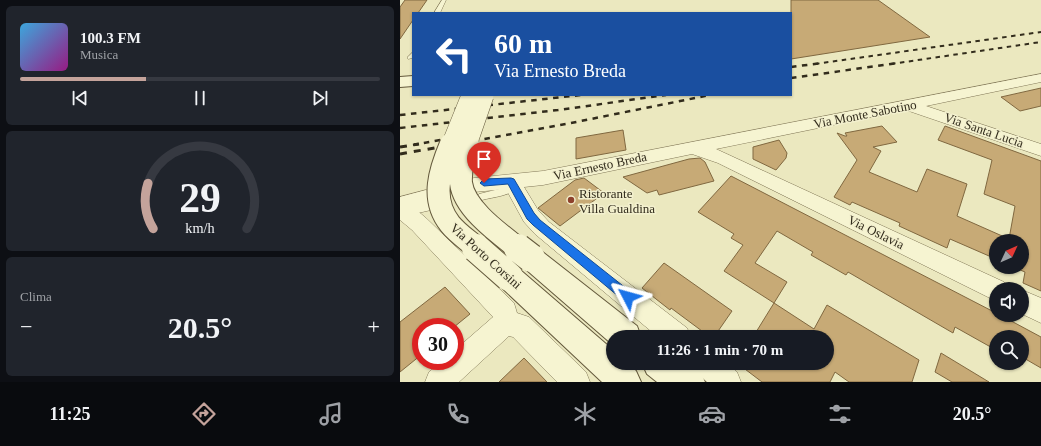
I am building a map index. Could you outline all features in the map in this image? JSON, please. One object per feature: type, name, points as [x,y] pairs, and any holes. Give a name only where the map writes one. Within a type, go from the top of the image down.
[{"type":"street","name":"Via Monte Sabotino","points":[[927,106],[1041,78]]},
{"type":"street","points":[[400,82],[412,81]]},
{"type":"street","name":"Via Porto Corsini","points":[[478,96],[461,174],[461,185],[465,198],[477,212],[618,330]]},
{"type":"street","name":"Via Porto Corsini","points":[[478,96],[439,174],[438,199],[443,215],[450,224],[624,382]]},
{"type":"street","name":"Via Monte Sabotino","points":[[689,148],[904,106]]},
{"type":"street","name":"Via Santa Lucia","points":[[904,106],[927,106],[1041,150]]},
{"type":"street","name":"Via Oslavia","points":[[752,136],[738,147],[737,154],[756,175]]},
{"type":"street","name":"Via Oslavia","points":[[689,148],[712,154],[989,287]]},
{"type":"street","name":"Via Ernesto Breda","points":[[478,190],[689,148]]},
{"type":"street","points":[[513,184],[531,216],[542,228],[669,330]]},
{"type":"street","name":"Via Porto Corsini","points":[[411,206],[419,224],[502,308],[505,312],[505,320],[502,325]]},
{"type":"street","points":[[1029,305],[1041,311]]},
{"type":"street","points":[[439,382],[502,325],[509,323],[520,326],[576,382]]},
{"type":"street","points":[[667,370],[689,382]]},
{"type":"street","points":[[714,370],[727,382]]},
{"type":"lane","points":[[438,12],[444,0]]},
{"type":"building","points":[[405,0],[427,0],[419,12],[412,12],[412,21],[400,39],[400,7]]},
{"type":"building","points":[[791,0],[878,0],[930,37],[792,59]]},
{"type":"building","points":[[1041,88],[1041,106],[1020,111],[1001,97]]},
{"type":"building","points":[[882,126],[897,142],[873,147],[881,151],[869,172],[917,192],[927,169],[967,184],[957,216],[998,234],[989,234],[989,256],[950,239],[947,248],[899,226],[900,223],[852,202],[850,205],[834,197],[857,160],[837,133],[847,136],[845,133]]},
{"type":"building","points":[[945,126],[1041,161],[1041,291],[1029,286],[1029,282],[1023,282],[1025,274],[1029,274],[1029,234],[1010,234],[1015,206],[984,194],[992,160],[938,140]]},
{"type":"building","points":[[623,130],[626,150],[576,159],[576,138]]},
{"type":"building","points":[[779,140],[787,153],[786,158],[776,170],[753,159],[753,147]]},
{"type":"building","points":[[700,158],[705,162],[714,181],[659,195],[657,190],[647,193],[623,177],[689,159]]},
{"type":"building","points":[[731,176],[989,309],[989,322],[1013,322],[1028,330],[989,330],[989,346],[955,327],[953,333],[848,272],[846,275],[811,255],[813,252],[777,231],[755,263],[787,282],[774,303],[724,271],[743,245],[731,238],[734,234],[698,212]]},
{"type":"building","name":"Ristorante Villa Gualdina","points":[[584,178],[604,193],[560,226],[538,208],[575,180]]},
{"type":"building","points":[[664,263],[732,311],[719,330],[701,330],[671,308],[670,310],[642,288]]},
{"type":"building","points":[[445,287],[470,314],[464,319],[412,318],[412,362],[400,372],[400,322]]},
{"type":"building","points":[[774,303],[814,329],[827,305],[919,360],[912,382],[849,382],[835,372],[830,382],[762,382],[746,370],[834,370],[834,330],[757,330]]},
{"type":"building","points":[[1029,331],[1041,337],[1041,368],[1029,361]]},
{"type":"building","points":[[941,353],[989,382],[952,382],[935,372]]},
{"type":"building","points":[[524,358],[547,382],[499,382]]},
{"type":"railway","points":[[815,64],[1041,32]]},
{"type":"railway","points":[[894,64],[1041,42]]},
{"type":"railway","points":[[792,67],[822,63]]},
{"type":"railway","points":[[894,64],[898,63]]},
{"type":"railway","points":[[792,78],[894,64]]},
{"type":"railway","points":[[400,115],[572,96]]},
{"type":"railway","points":[[400,128],[558,110],[659,96]]},
{"type":"railway","points":[[452,145],[705,96]]},
{"type":"railway","points":[[415,145],[457,137]]},
{"type":"railway","points":[[400,154],[457,144]]},
{"type":"railway","points":[[400,147],[415,145]]},
{"type":"place","name":"Ristorante Villa Gualdina","points":[[571,200]]},
{"type":"route","points":[[484,183],[511,181],[531,216],[542,228],[628,297]]}]
